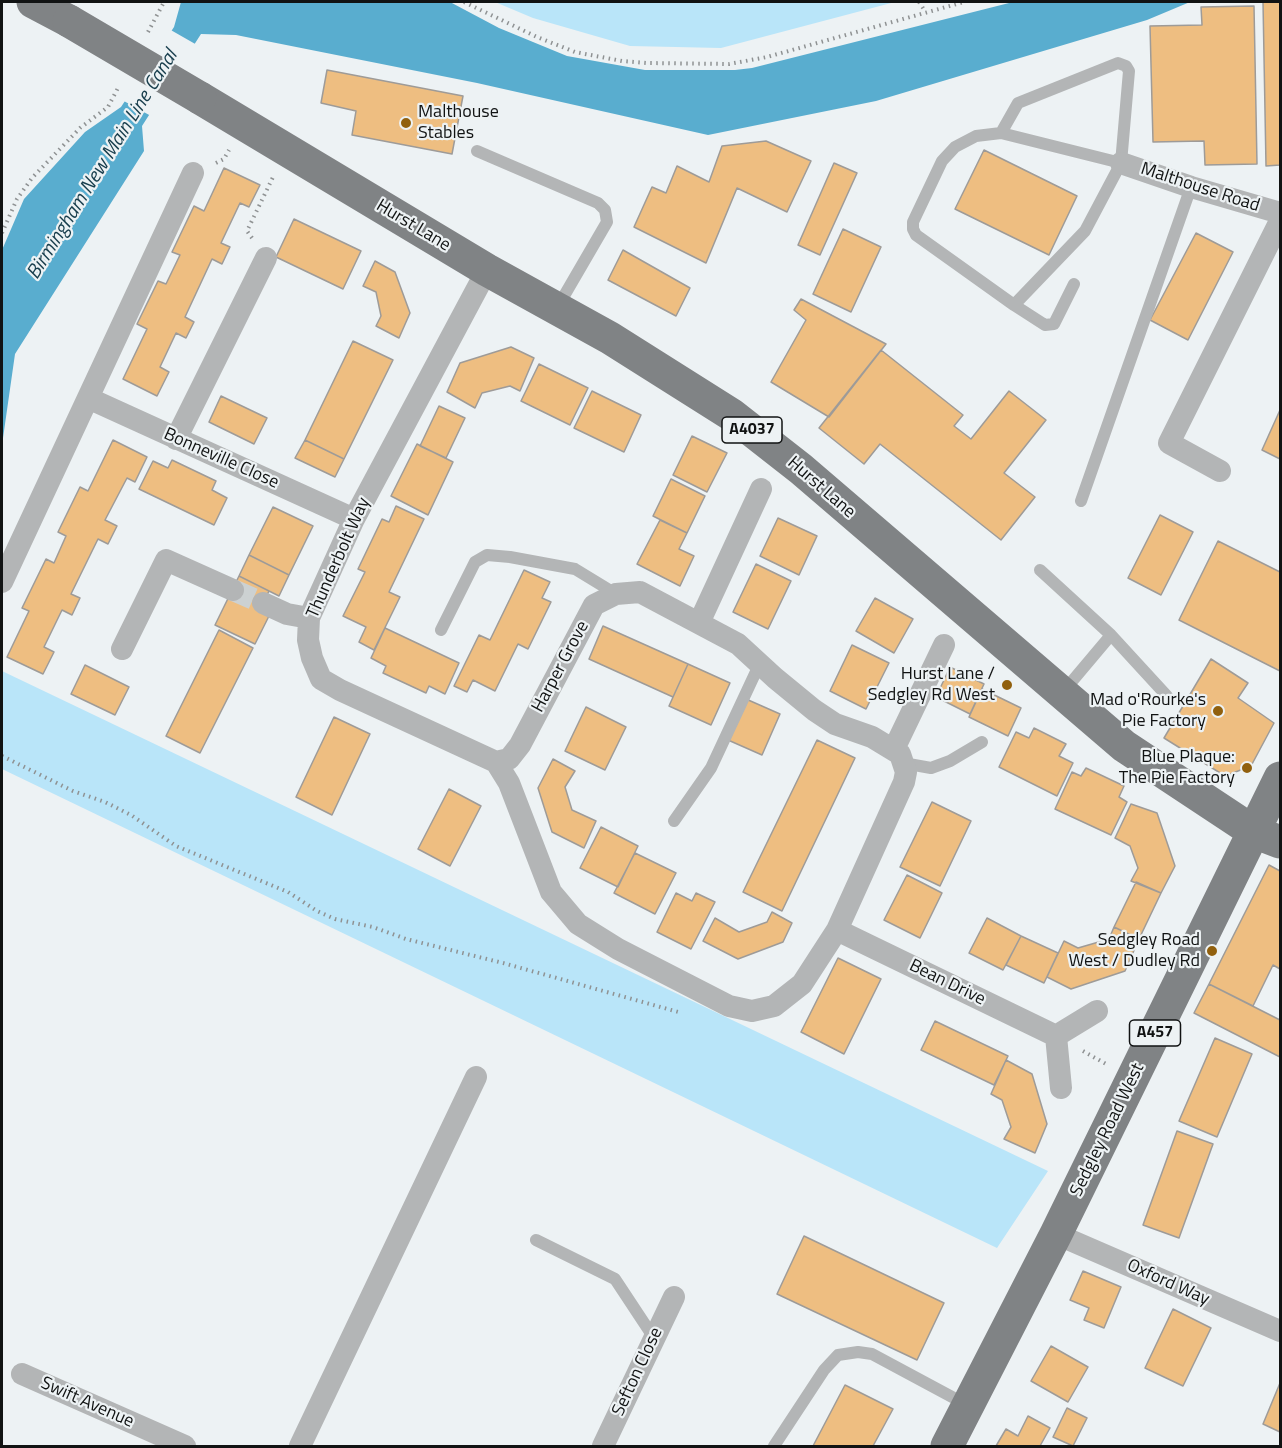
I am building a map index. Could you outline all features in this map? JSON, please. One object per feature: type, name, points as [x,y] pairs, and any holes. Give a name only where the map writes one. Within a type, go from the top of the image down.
[{"type":"main road","name":"Hurst Lane","points":[[33,2],[200,98],[487,270],[610,338],[732,415],[801,469],[1125,746],[1267,837]]},
{"type":"main road","name":"Sedgley Road West","points":[[947,1446],[1133,1079],[1267,837],[1281,778]]},
{"type":"street","name":"Malthouse Road","points":[[1121,163],[1191,187],[1281,213]]},
{"type":"street","points":[[2,582],[193,173]]},
{"type":"street","points":[[1220,471],[1170,443],[1281,221]]},
{"type":"street","points":[[176,439],[266,258]]},
{"type":"street","name":"Thunderbolt Way","points":[[487,270],[354,519],[309,618],[308,640],[312,658],[321,679],[496,762]]},
{"type":"street","name":"Bonneville Close","points":[[88,398],[354,519]]},
{"type":"street","points":[[699,623],[761,489]]},
{"type":"street","points":[[122,649],[166,560],[233,590]]},
{"type":"street","points":[[496,762],[509,783],[551,892],[578,924],[618,949],[729,1006],[752,1011],[774,1006],[802,984],[837,930],[904,782],[906,772],[899,756],[872,737],[835,724],[814,710],[738,644],[640,592],[616,594]]},
{"type":"street","name":"Harper Grove","points":[[496,762],[509,759],[520,745],[594,605],[616,594]]},
{"type":"street","points":[[263,603],[286,614],[309,618]]},
{"type":"street","points":[[899,756],[944,645]]},
{"type":"street","name":"Bean Drive","points":[[837,930],[1056,1036]]},
{"type":"street","points":[[1061,1088],[1056,1036],[1097,1011]]},
{"type":"street","points":[[300,1446],[476,1077]]},
{"type":"street","name":"Oxford Way","points":[[1056,1234],[1281,1331]]},
{"type":"street","name":"Sefton Close","points":[[603,1446],[674,1297]]},
{"type":"street","name":"Swift Avenue","points":[[22,1374],[185,1446]]},
{"type":"lane","points":[[1001,133],[1018,103],[1118,63],[1126,66],[1129,71],[1121,163],[1085,231],[1014,305]]},
{"type":"lane","points":[[1074,284],[1054,324],[1045,325],[916,235],[913,222],[942,161],[955,147],[976,136],[1001,133],[1121,163]]},
{"type":"lane","points":[[477,151],[598,203],[605,210],[607,222],[556,308]]},
{"type":"lane","points":[[1081,501],[1191,187]]},
{"type":"lane","points":[[441,630],[475,561],[487,555],[510,557],[575,570],[616,594]]},
{"type":"lane","points":[[1040,570],[1111,635],[1167,696]]},
{"type":"lane","points":[[1062,693],[1111,635]]},
{"type":"lane","points":[[674,821],[711,768],[760,663]]},
{"type":"lane","points":[[899,756],[931,768],[950,761],[982,742]]},
{"type":"lane","points":[[536,1240],[615,1279],[654,1338]]},
{"type":"lane","points":[[774,1446],[824,1370],[838,1355],[858,1352],[872,1354],[968,1406]]},
{"type":"path","points":[[147,34],[166,2]]},
{"type":"path","points":[[464,2],[537,37],[575,51],[622,61],[729,64],[767,57],[964,2]]},
{"type":"path","points":[[919,2],[926,11]]},
{"type":"path","points":[[2,233],[17,200],[32,178],[80,128],[108,107],[125,76]]},
{"type":"path","points":[[193,173],[224,159],[242,124]]},
{"type":"path","points":[[266,258],[247,231],[288,151]]},
{"type":"path","points":[[2,756],[73,791],[105,802],[131,815],[176,846],[288,892],[317,911],[335,919],[373,927],[406,939],[503,963],[687,1014]]},
{"type":"path","points":[[1056,1036],[1133,1079]]},
{"type":"shaded area","points":[[495,2],[895,2],[721,48],[630,46],[533,18]]},
{"type":"shaded area","points":[[2,671],[1048,1171],[997,1248],[2,769]]},
{"type":"water","name":"Birmingham New Main Line Canal","points":[[181,2],[450,2],[499,28],[567,56],[645,70],[735,70],[752,68],[1013,2],[1190,2],[1147,20],[876,101],[708,135],[477,83],[236,35],[201,34],[142,126],[144,151],[15,354],[2,445],[2,250],[24,199],[85,132],[121,107],[174,27]]},
{"type":"pier","points":[[169,29],[197,45],[151,116],[122,100]]},
{"type":"building","points":[[1263,2],[1280,2],[1280,165],[1266,166]]},
{"type":"building","points":[[1254,6],[1257,164],[1205,165],[1204,141],[1153,142],[1150,26],[1202,25],[1201,7]]},
{"type":"building","name":"Malthouse Stables","points":[[327,70],[463,96],[452,154],[352,135],[356,111],[321,103]]},
{"type":"building","points":[[766,141],[811,161],[787,212],[737,188],[706,263],[634,227],[652,187],[666,193],[677,166],[709,182],[722,146]]},
{"type":"building","points":[[984,150],[1077,196],[1049,255],[955,209]]},
{"type":"building","points":[[834,163],[857,173],[820,255],[798,245]]},
{"type":"building","points":[[224,168],[260,185],[249,207],[240,203],[221,243],[230,247],[222,264],[212,259],[185,317],[194,322],[186,338],[176,333],[160,367],[169,372],[157,396],[123,379],[147,329],[137,324],[158,281],[166,284],[180,255],[172,252],[194,206],[204,211]]},
{"type":"building","points":[[294,219],[361,251],[343,289],[276,257]]},
{"type":"building","points":[[843,229],[881,247],[851,312],[813,294]]},
{"type":"building","points":[[1196,233],[1233,252],[1188,340],[1150,320]]},
{"type":"building","points":[[623,250],[690,288],[676,316],[608,280]]},
{"type":"building","points":[[375,261],[395,272],[410,313],[399,338],[376,326],[381,316],[376,292],[363,286]]},
{"type":"building","points":[[801,299],[886,344],[829,417],[771,382],[806,320],[794,310]]},
{"type":"building","points":[[353,341],[393,360],[344,459],[305,440]]},
{"type":"building","points":[[511,347],[534,358],[520,391],[510,386],[482,393],[475,408],[447,392],[460,363]]},
{"type":"building","points":[[881,350],[963,415],[954,426],[971,439],[1009,391],[1046,420],[1004,473],[1035,497],[1001,540],[880,444],[864,464],[819,428]]},
{"type":"building","points":[[539,364],[588,388],[570,425],[521,401]]},
{"type":"building","points":[[592,391],[641,415],[624,452],[574,428]]},
{"type":"building","points":[[221,396],[267,418],[254,444],[209,422]]},
{"type":"building","points":[[439,406],[465,418],[446,458],[420,446]]},
{"type":"building","points":[[1280,410],[1280,459],[1262,450]]},
{"type":"building","points":[[692,436],[727,453],[707,492],[673,475]]},
{"type":"building","points":[[113,440],[147,457],[135,482],[127,478],[105,520],[117,526],[108,544],[98,539],[71,594],[80,598],[72,615],[62,610],[44,647],[54,652],[43,674],[7,657],[29,611],[22,608],[46,559],[54,563],[66,536],[58,532],[80,487],[88,491]]},
{"type":"building","points":[[305,440],[344,459],[335,477],[295,458]]},
{"type":"building","points":[[417,444],[453,462],[428,515],[391,496]]},
{"type":"building","points":[[172,460],[216,481],[212,490],[227,498],[214,525],[139,489],[153,461],[168,468]]},
{"type":"building","points":[[671,479],[705,496],[687,533],[653,516]]},
{"type":"building","points":[[396,506],[424,519],[389,592],[400,597],[374,650],[359,642],[366,627],[343,616],[365,572],[358,569],[382,519],[389,522]]},
{"type":"building","points":[[273,507],[313,526],[289,575],[249,555]]},
{"type":"building","points":[[1160,515],[1193,532],[1161,595],[1128,578]]},
{"type":"building","points":[[778,518],[817,536],[799,575],[760,556]]},
{"type":"building","points":[[660,520],[687,533],[679,549],[694,556],[680,586],[637,564]]},
{"type":"building","points":[[1218,541],[1280,572],[1280,671],[1179,620]]},
{"type":"building","points":[[249,555],[289,575],[279,596],[239,576]]},
{"type":"building","points":[[756,564],[791,581],[768,629],[733,612]]},
{"type":"building","points":[[524,570],[550,582],[542,598],[551,602],[528,649],[518,644],[495,691],[473,680],[467,692],[454,686],[479,635],[490,640]]},
{"type":"building","points":[[239,576],[269,591],[260,609],[270,614],[255,644],[215,625]]},
{"type":"building","points":[[875,598],[913,619],[894,653],[856,631]]},
{"type":"building","points":[[603,626],[688,664],[673,697],[589,659]]},
{"type":"building","points":[[385,628],[459,663],[445,694],[429,686],[426,693],[383,673],[386,666],[371,658]]},
{"type":"building","points":[[219,630],[253,648],[200,753],[166,736]]},
{"type":"building","points":[[852,645],[889,663],[866,709],[830,691]]},
{"type":"building","name":"Mad o'Rourke's Pie Factory","points":[[1211,659],[1248,683],[1238,698],[1274,723],[1251,766],[1225,776],[1164,738]]},
{"type":"building","points":[[688,664],[730,683],[711,725],[669,706]]},
{"type":"building","points":[[85,665],[129,687],[115,715],[71,694]]},
{"type":"building","points":[[950,667],[984,684],[970,714],[936,697]]},
{"type":"building","points":[[982,689],[1021,708],[1008,736],[969,717]]},
{"type":"building","points":[[746,699],[780,714],[762,755],[728,740]]},
{"type":"building","points":[[586,707],[626,727],[605,770],[565,751]]},
{"type":"building","points":[[334,717],[370,734],[332,815],[296,797]]},
{"type":"building","points":[[1034,728],[1066,744],[1059,756],[1073,763],[1057,796],[999,767],[1016,732],[1029,738]]},
{"type":"building","points":[[817,740],[855,758],[782,911],[743,892]]},
{"type":"building","points":[[553,759],[575,771],[565,787],[572,810],[596,821],[584,848],[552,832],[538,788]]},
{"type":"building","points":[[1086,768],[1124,786],[1119,797],[1127,802],[1111,835],[1055,809],[1072,772],[1081,776]]},
{"type":"building","points":[[449,789],[481,806],[450,866],[418,849]]},
{"type":"building","points":[[932,802],[971,821],[940,886],[900,867]]},
{"type":"building","points":[[1131,804],[1157,813],[1175,866],[1161,893],[1131,881],[1138,868],[1130,846],[1115,838]]},
{"type":"building","points":[[601,827],[638,846],[618,887],[580,868]]},
{"type":"building","points":[[635,853],[676,873],[655,914],[614,893]]},
{"type":"building","points":[[1269,865],[1280,871],[1280,969],[1273,965],[1253,1006],[1209,984]]},
{"type":"building","points":[[907,875],[942,893],[920,938],[884,920]]},
{"type":"building","points":[[1136,882],[1161,893],[1139,939],[1114,927]]},
{"type":"building","points":[[676,893],[692,901],[696,893],[715,902],[691,949],[657,932]]},
{"type":"building","points":[[772,912],[792,923],[783,942],[738,959],[703,941],[715,918],[739,932],[767,922]]},
{"type":"building","points":[[987,918],[1021,936],[1003,970],[969,953]]},
{"type":"building","points":[[1114,927],[1139,939],[1125,971],[1071,989],[1047,977],[1064,941],[1078,948],[1109,939]]},
{"type":"building","points":[[1021,936],[1058,953],[1044,983],[1006,965]]},
{"type":"building","points":[[838,958],[881,979],[844,1054],[801,1032]]},
{"type":"building","points":[[1209,984],[1280,1020],[1280,1057],[1194,1013]]},
{"type":"building","points":[[935,1021],[1008,1056],[994,1085],[921,1050]]},
{"type":"building","points":[[1215,1038],[1252,1054],[1217,1137],[1179,1121]]},
{"type":"building","points":[[1006,1060],[1032,1074],[1047,1124],[1035,1153],[1004,1139],[1011,1127],[1002,1100],[991,1094]]},
{"type":"building","points":[[1177,1131],[1213,1144],[1179,1238],[1143,1225]]},
{"type":"building","points":[[804,1236],[944,1303],[917,1360],[777,1294]]},
{"type":"building","points":[[1083,1271],[1121,1287],[1104,1328],[1084,1320],[1089,1308],[1070,1300]]},
{"type":"building","points":[[1173,1309],[1211,1328],[1183,1386],[1145,1368]]},
{"type":"building","points":[[1051,1346],[1088,1367],[1068,1402],[1031,1381]]},
{"type":"building","points":[[1280,1383],[1280,1432],[1263,1424]]},
{"type":"building","points":[[845,1385],[893,1409],[873,1446],[813,1446]]},
{"type":"building","points":[[1067,1408],[1087,1418],[1073,1446],[1053,1437]]},
{"type":"building","points":[[1028,1416],[1050,1428],[1040,1446],[996,1446],[1006,1429],[1018,1436]]},
{"type":"tunnel","points":[[233,590],[263,603]]},
{"type":"place","name":"Malthouse Stables","points":[[406,123]]},
{"type":"place","name":"Hurst Lane / Sedgley Rd West","points":[[1007,685]]},
{"type":"place","name":"Mad o'Rourke's Pie Factory","points":[[1218,711]]},
{"type":"place","name":"Blue Plaque: The Pie Factory","points":[[1247,768]]},
{"type":"place","name":"Sedgley Road West / Dudley Rd","points":[[1212,951]]}]
